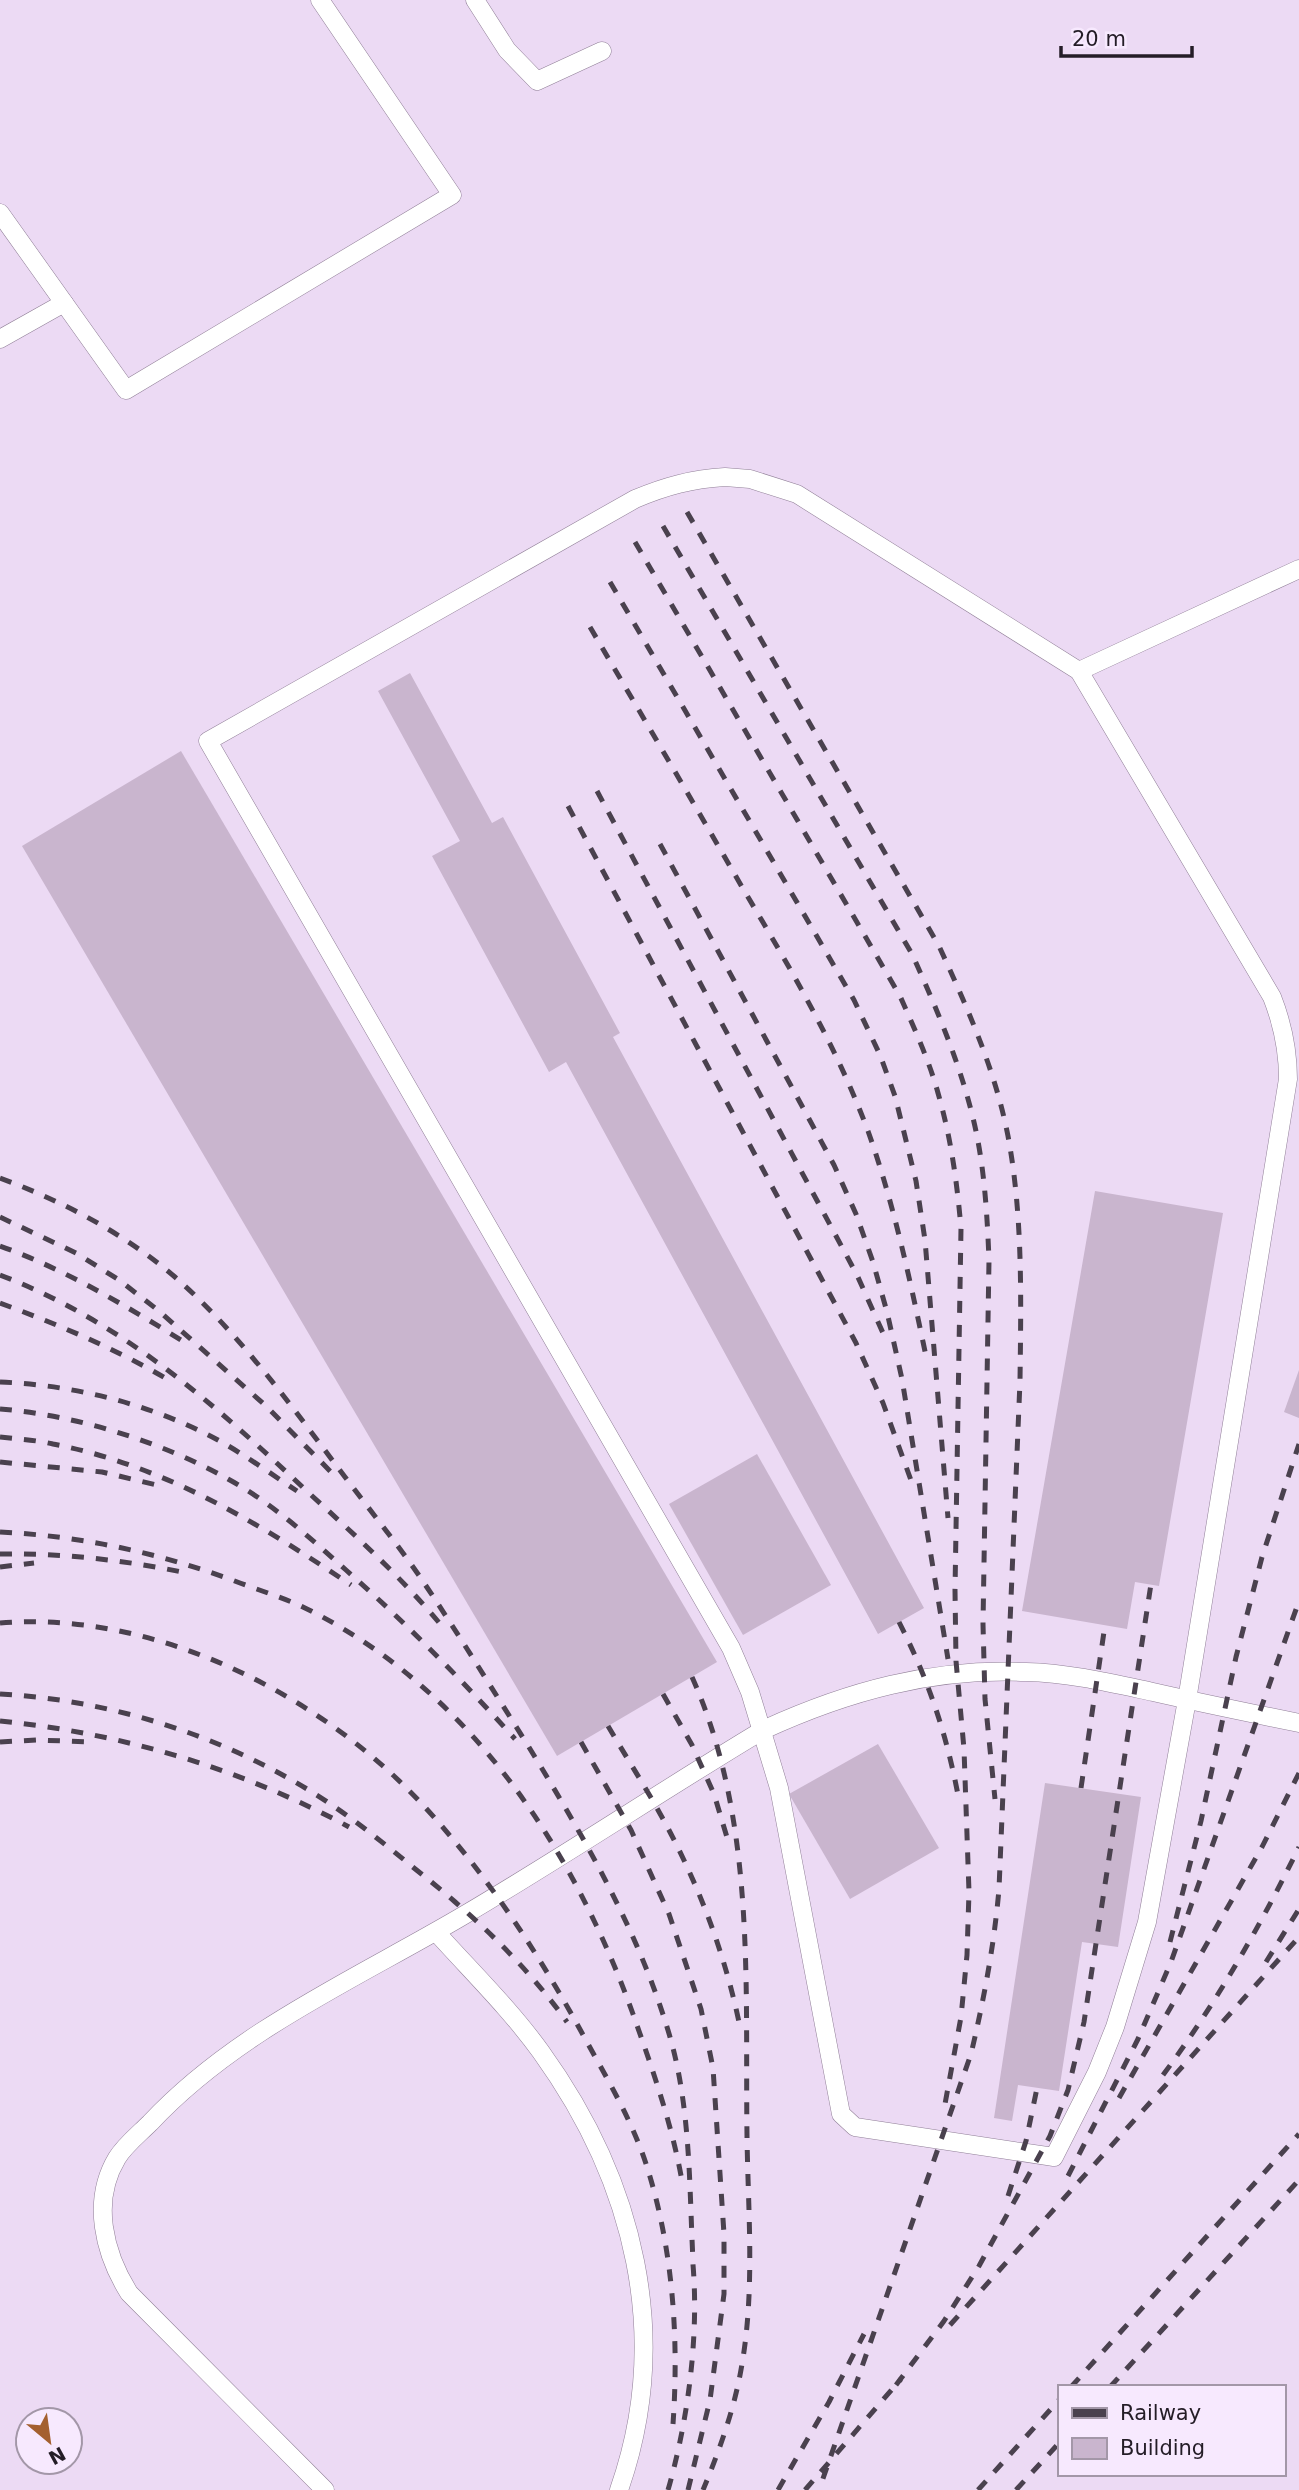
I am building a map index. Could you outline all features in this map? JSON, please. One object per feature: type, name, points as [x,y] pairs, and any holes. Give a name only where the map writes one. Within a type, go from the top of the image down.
[{"type":"lane","points":[[0,213],[126,390],[452,195],[320,0]]},
{"type":"lane","points":[[475,0],[507,50],[537,81],[602,51]]},
{"type":"lane","points":[[0,339],[64,303]]},
{"type":"lane","points":[[726,477],[750,480],[797,494],[1079,671],[1272,997],[1282,1023],[1288,1051],[1286,1093],[1187,1700],[1147,1922],[1130,1981],[1097,2072],[1054,2157],[855,2126],[841,2114],[779,1788],[750,1692],[731,1648],[208,741],[635,499],[664,486],[694,479],[726,477]]},
{"type":"lane","points":[[1079,671],[1299,569]]},
{"type":"lane","points":[[325,2490],[129,2293],[116,2272],[107,2248],[103,2223],[104,2200],[117,2157],[172,2099],[201,2075],[283,2018],[436,1931],[763,1730],[862,1691],[925,1678],[984,1672],[1028,1672],[1062,1675],[1299,1723]]},
{"type":"lane","points":[[436,1931],[513,2017],[564,2086],[608,2170],[625,2217],[638,2266],[644,2342],[636,2427],[619,2490]]},
{"type":"building","points":[[410,673],[492,823],[503,817],[620,1033],[613,1037],[924,1608],[878,1634],[566,1062],[549,1072],[432,856],[460,841],[378,691]]},
{"type":"building","points":[[181,751],[717,1662],[557,1756],[22,846]]},
{"type":"building","points":[[1095,1191],[1223,1213],[1159,1586],[1135,1582],[1127,1629],[1022,1611]]},
{"type":"building","points":[[1299,1370],[1299,1418],[1284,1412]]},
{"type":"building","points":[[757,1454],[831,1585],[743,1635],[669,1504]]},
{"type":"building","points":[[878,1744],[939,1848],[850,1899],[789,1794]]},
{"type":"building","points":[[1045,1783],[1141,1797],[1118,1947],[1082,1942],[1059,2091],[1018,2085],[1012,2121],[994,2118]]},
{"type":"railway","points":[[687,512],[939,946],[970,1015],[996,1087],[1013,1166],[1019,1227],[1020,1381],[999,1889],[991,1952],[971,2054],[819,2490]]},
{"type":"railway","points":[[663,526],[912,954],[952,1050],[971,1110],[982,1166],[989,1260],[983,1624],[985,1699],[995,1799]]},
{"type":"railway","points":[[635,542],[900,996],[930,1068],[950,1143],[961,1228],[955,1590],[956,1661],[964,1749],[969,1892],[961,2017],[945,2104]]},
{"type":"railway","points":[[610,582],[854,1000],[880,1055],[895,1096],[916,1181],[925,1240],[948,1518]]},
{"type":"railway","points":[[590,627],[794,976],[841,1068],[868,1131],[886,1186],[926,1356]]},
{"type":"railway","points":[[597,791],[857,1275],[883,1333]]},
{"type":"railway","points":[[568,806],[856,1343],[883,1403],[912,1483]]},
{"type":"railway","points":[[660,844],[834,1165],[856,1214],[873,1262],[902,1379],[948,1659]]},
{"type":"railway","points":[[0,1178],[47,1197],[113,1232],[155,1261],[199,1299],[244,1347],[285,1398],[409,1562],[460,1637],[587,1846],[624,1917],[654,1990],[667,2027],[681,2085],[688,2143],[693,2261]]},
{"type":"railway","points":[[0,1217],[76,1253],[119,1280],[159,1311],[266,1406],[332,1473]]},
{"type":"railway","points":[[0,1246],[70,1276],[181,1340]]},
{"type":"railway","points":[[0,1275],[45,1294],[88,1317],[128,1342],[203,1398],[361,1542],[441,1625]]},
{"type":"railway","points":[[0,1303],[88,1338],[172,1382]]},
{"type":"railway","points":[[0,1382],[56,1387],[138,1406],[191,1427],[226,1445],[297,1491]]},
{"type":"railway","points":[[0,1409],[58,1417],[118,1432],[175,1453],[244,1488],[290,1521],[368,1590],[433,1652],[515,1739]]},
{"type":"railway","points":[[0,1437],[47,1443],[94,1454],[171,1481],[245,1519],[351,1585]]},
{"type":"railway","points":[[1170,1942],[1201,1821],[1236,1657],[1262,1557],[1299,1444]]},
{"type":"railway","points":[[0,1462],[102,1472],[165,1487]]},
{"type":"railway","points":[[0,1532],[59,1537],[118,1547],[175,1561],[293,1602],[360,1640],[414,1680],[463,1726],[506,1777],[545,1832],[579,1890],[608,1951],[633,2014],[667,2117],[682,2181]]},
{"type":"railway","points":[[0,1554],[92,1558],[182,1572]]},
{"type":"railway","points":[[0,1567],[34,1563]]},
{"type":"railway","points":[[896,2385],[944,2321],[979,2266],[1050,2136],[1068,2090],[1084,2022],[1151,1584]]},
{"type":"railway","points":[[1068,2176],[1138,2039],[1171,1962],[1299,1601]]},
{"type":"railway","points":[[899,1622],[935,1706],[958,1795]]},
{"type":"railway","points":[[0,1623],[58,1623],[116,1630],[174,1646],[230,1667],[284,1695],[335,1727],[381,1764],[422,1804],[468,1857],[509,1914],[565,2002],[627,2117],[642,2152],[663,2232],[672,2296],[675,2360],[673,2424]]},
{"type":"railway","points":[[1081,1788],[1105,1625]]},
{"type":"railway","points":[[692,1677],[713,1732],[727,1788],[743,1903],[750,2250],[746,2336],[739,2380],[726,2428],[703,2490]]},
{"type":"railway","points":[[0,1694],[80,1704],[159,1723],[235,1751],[307,1789],[375,1837],[476,1921],[515,1959],[567,2022]]},
{"type":"railway","points":[[663,1694],[692,1745],[714,1794],[729,1844]]},
{"type":"railway","points":[[0,1721],[91,1734],[180,1757],[266,1788],[349,1827]]},
{"type":"railway","points":[[608,1726],[664,1820],[693,1879],[720,1949],[739,2022]]},
{"type":"railway","points":[[0,1742],[93,1742]]},
{"type":"railway","points":[[581,1742],[631,1830],[669,1914],[701,2009],[713,2068],[724,2234],[724,2294],[710,2400],[688,2490]]},
{"type":"railway","points":[[1119,2098],[1262,1847],[1299,1773]]},
{"type":"railway","points":[[1163,2075],[1236,1964],[1299,1847]]},
{"type":"railway","points":[[1266,1962],[1299,1909]]},
{"type":"railway","points":[[950,2325],[1299,1937]]},
{"type":"railway","points":[[1008,2196],[1026,2141],[1037,2088]]},
{"type":"railway","points":[[1073,2385],[1299,2134]]},
{"type":"railway","points":[[1112,2385],[1299,2180]]},
{"type":"railway","points":[[668,2490],[682,2433],[691,2373],[695,2312],[692,2254]]},
{"type":"railway","points":[[778,2490],[829,2402],[864,2334]]},
{"type":"railway","points":[[805,2490],[901,2379]]},
{"type":"railway","points":[[978,2490],[1058,2401]]},
{"type":"railway","points":[[1016,2490],[1058,2444]]}]
